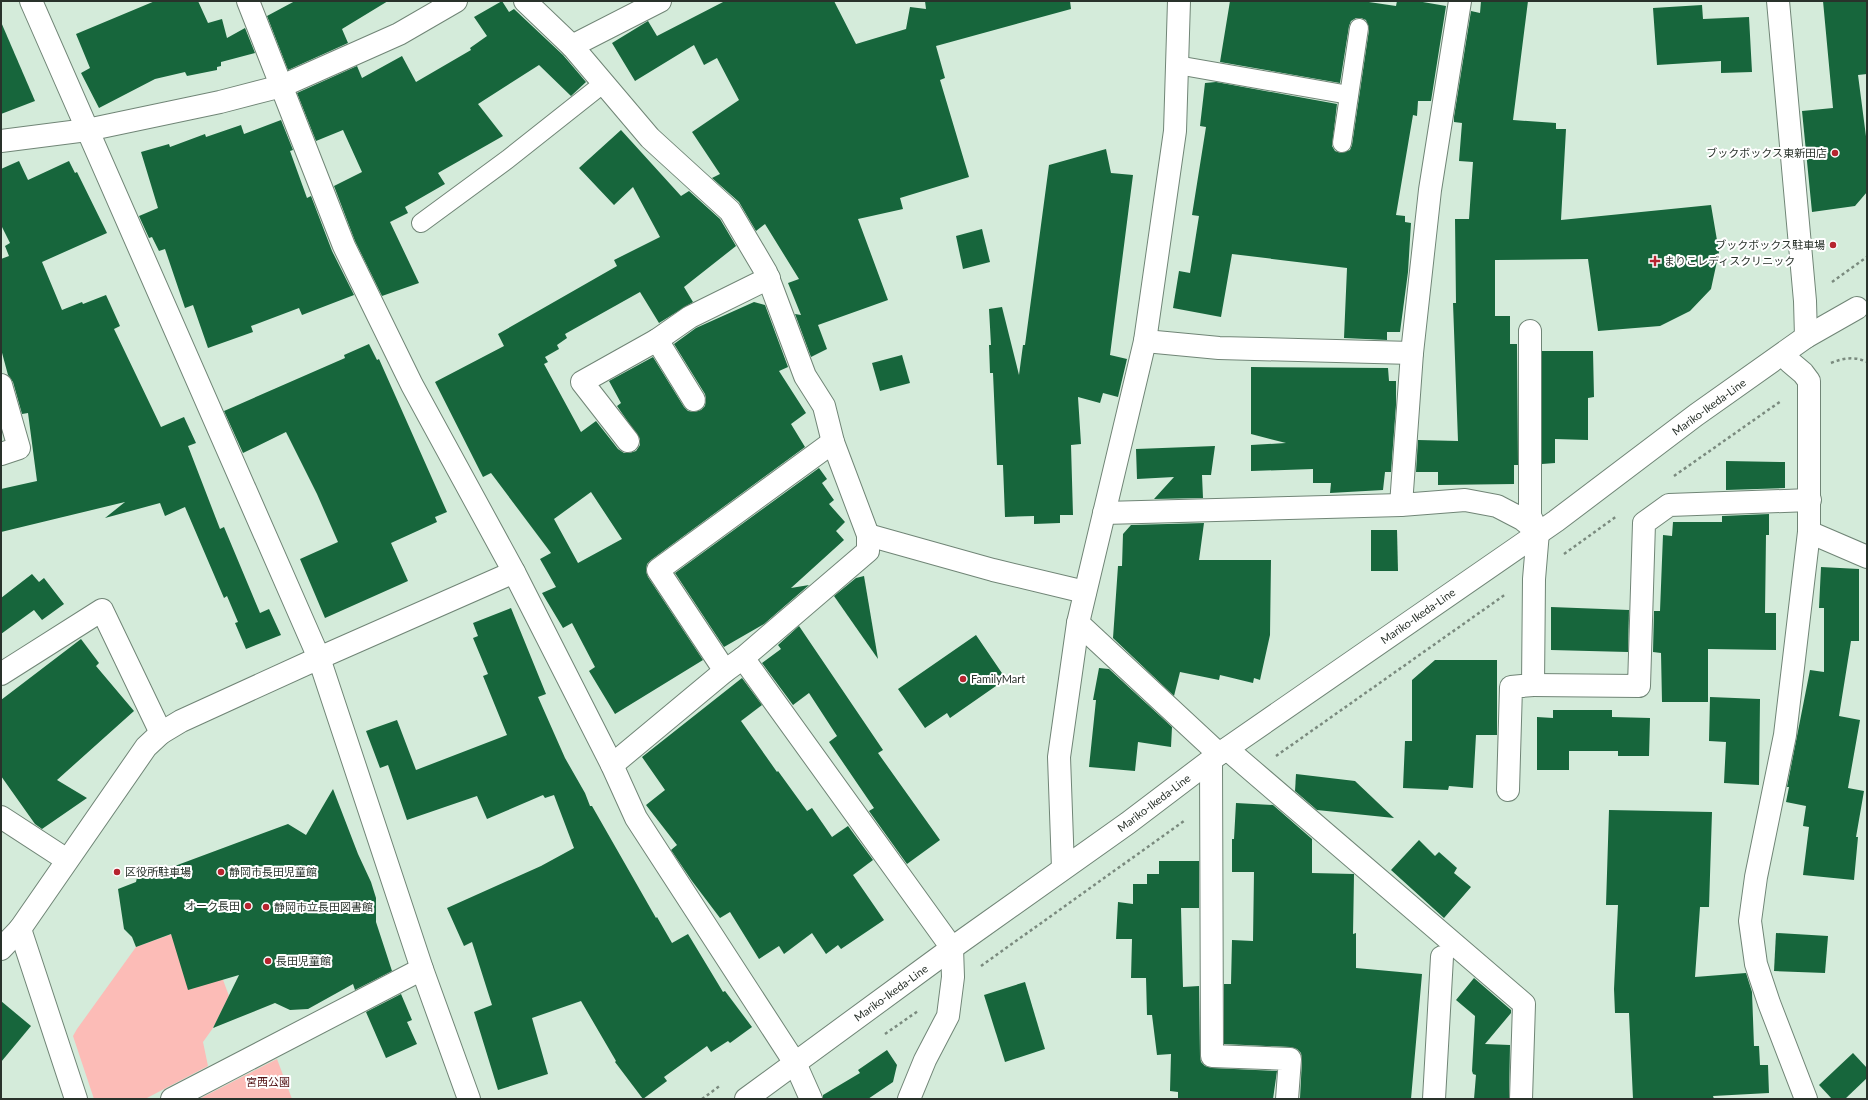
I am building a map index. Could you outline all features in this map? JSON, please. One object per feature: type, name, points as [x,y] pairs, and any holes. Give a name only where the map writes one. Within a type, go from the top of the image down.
[{"type":"street","points":[[31,1],[319,658],[422,969],[468,1099]]},
{"type":"street","points":[[248,1],[348,253],[412,385],[514,572],[612,765],[636,818],[795,1063],[811,1099]]},
{"type":"street","points":[[1,141],[87,130],[220,102],[282,86],[399,34],[456,1]]},
{"type":"street","points":[[525,1],[572,46],[650,138],[730,211],[769,278],[805,376],[824,406],[833,442],[868,535],[868,551],[743,658],[725,671],[612,765]]},
{"type":"street","points":[[572,46],[660,1]]},
{"type":"street","points":[[1063,868],[1059,757],[1078,623],[1145,341],[1175,131],[1179,1]]},
{"type":"street","points":[[1401,505],[1412,352],[1430,190],[1460,1]]},
{"type":"street","points":[[1778,1],[1805,301],[1806,337]]},
{"type":"street","points":[[628,441],[582,382],[657,340],[690,317],[769,278]]},
{"type":"street","name":"Mariko-Ikeda-Line","points":[[1566,513],[1696,415],[1806,337],[1862,304]]},
{"type":"street","name":"Mariko-Ikeda-Line","points":[[746,1099],[1219,755],[1538,532],[1709,420],[1790,362],[1862,304]]},
{"type":"street","points":[[1530,331],[1530,516],[1538,532],[1534,575],[1533,685]]},
{"type":"street","points":[[657,340],[694,400]]},
{"type":"street","points":[[1145,341],[1219,348],[1412,352]]},
{"type":"street","points":[[1790,362],[1803,373],[1809,382],[1809,532],[1785,735],[1756,877],[1750,921],[1756,964],[1769,1003],[1806,1099]]},
{"type":"street","points":[[1,385],[19,448],[1,454]]},
{"type":"street","points":[[725,671],[658,570],[833,442]]},
{"type":"street","points":[[1104,513],[1401,505],[1465,500],[1497,506],[1522,519],[1538,532]]},
{"type":"street","points":[[1508,790],[1511,687],[1533,685],[1639,686],[1644,523],[1669,505],[1810,500]]},
{"type":"street","points":[[1809,532],[1867,557]]},
{"type":"street","points":[[868,535],[993,570],[1085,592]]},
{"type":"street","points":[[1,949],[20,929],[146,747],[161,734],[181,721],[514,572]]},
{"type":"street","points":[[1,674],[102,610],[161,734]]},
{"type":"street","points":[[1078,623],[1219,755],[1254,772],[1524,1004],[1521,1099]]},
{"type":"street","points":[[743,658],[952,948],[952,987],[948,1016],[925,1060],[909,1099]]},
{"type":"street","points":[[1219,755],[1211,802],[1212,1056],[1290,1059],[1287,1099]]},
{"type":"street","points":[[1,817],[67,860]]},
{"type":"street","points":[[20,929],[76,1099]]},
{"type":"street","points":[[1434,1099],[1442,957]]},
{"type":"street","points":[[172,1099],[422,969]]},
{"type":"lane","points":[[1342,143],[1359,28]]},
{"type":"lane","points":[[1177,65],[1349,95]]},
{"type":"lane","points":[[421,223],[508,159],[604,83]]},
{"type":"path","points":[[1671,478],[1809,382],[1832,363],[1844,358],[1860,358],[1867,362]]},
{"type":"path","points":[[1254,772],[1619,515]]},
{"type":"path","points":[[880,1038],[1211,802]]},
{"type":"green space","points":[[202,923],[229,996],[213,1028],[203,1042],[208,1066],[145,1099],[94,1099],[73,1036],[77,1029],[136,947]]},
{"type":"green space","name":"宮西公園","points":[[277,1059],[292,1099],[199,1099]]},
{"type":"building","points":[[155,1],[198,1],[208,23],[222,19],[227,38],[245,28],[255,53],[221,62],[221,66],[217,67],[217,70],[187,76],[185,72],[155,79],[99,108],[81,73],[90,68],[76,34]]},
{"type":"building","points":[[295,1],[388,1],[342,29],[348,43],[288,70],[267,16]]},
{"type":"building","points":[[502,1],[509,12],[514,9],[563,55],[586,82],[571,96],[539,65],[478,104],[503,136],[438,173],[445,184],[405,207],[408,213],[390,222],[419,283],[382,296],[355,241],[334,186],[362,172],[343,130],[316,141],[297,93],[357,66],[362,78],[402,56],[416,82],[471,50],[470,48],[487,36],[474,17]]},
{"type":"building","points":[[725,1],[834,1],[856,44],[906,29],[910,7],[926,9],[925,1],[1070,1],[1071,9],[936,46],[945,78],[940,80],[969,177],[900,198],[903,209],[858,219],[888,300],[818,325],[827,349],[811,357],[795,314],[801,315],[788,283],[799,279],[765,224],[756,231],[739,202],[712,178],[720,174],[692,132],[739,100],[717,58],[704,65],[694,45],[635,81],[612,43],[648,21],[657,36]]},
{"type":"building","points":[[1230,1],[1362,1],[1396,6],[1397,1],[1417,1],[1446,6],[1431,101],[1418,101],[1417,116],[1413,115],[1396,215],[1405,216],[1405,222],[1411,223],[1408,272],[1400,332],[1387,332],[1387,340],[1344,338],[1347,268],[1232,254],[1221,317],[1173,308],[1179,271],[1190,273],[1199,216],[1192,215],[1206,127],[1200,126],[1205,83],[1216,82],[1337,104],[1332,146],[1335,151],[1341,153],[1350,150],[1352,145],[1369,30],[1366,20],[1356,18],[1351,21],[1340,83],[1220,62]]},
{"type":"building","points":[[1481,1],[1528,1],[1513,120],[1556,123],[1556,129],[1566,129],[1561,220],[1711,205],[1719,252],[1711,289],[1690,311],[1660,326],[1598,331],[1588,259],[1495,260],[1495,316],[1510,316],[1510,344],[1517,344],[1518,465],[1514,465],[1514,484],[1438,485],[1438,472],[1416,472],[1418,440],[1458,441],[1453,303],[1456,303],[1455,219],[1469,219],[1473,162],[1459,161],[1462,123],[1454,122],[1454,117],[1471,11],[1480,13]]},
{"type":"building","points":[[1823,1],[1867,1],[1867,74],[1858,75],[1867,144],[1867,192],[1855,206],[1812,212],[1802,111],[1833,108]]},
{"type":"building","points":[[1702,5],[1703,19],[1749,17],[1752,72],[1721,73],[1721,61],[1657,65],[1653,8]]},
{"type":"building","points":[[1,22],[35,101],[1,114]]},
{"type":"building","points":[[281,120],[293,150],[290,151],[307,198],[311,196],[332,251],[354,295],[302,315],[299,308],[251,326],[253,332],[208,348],[193,305],[185,308],[165,249],[159,251],[152,237],[149,238],[139,216],[158,208],[141,152],[169,144],[170,147],[205,134],[206,137],[241,125],[244,134]]},
{"type":"building","points":[[621,130],[681,196],[689,191],[720,219],[736,246],[684,287],[693,302],[659,323],[640,292],[565,334],[567,338],[557,345],[559,349],[545,357],[548,362],[544,364],[581,432],[596,421],[618,449],[624,453],[636,451],[640,445],[640,439],[617,406],[621,403],[609,381],[653,357],[684,407],[688,411],[694,412],[701,410],[705,406],[705,394],[674,344],[696,328],[754,302],[765,305],[788,367],[779,371],[806,413],[791,424],[805,447],[647,564],[646,571],[648,577],[703,660],[615,714],[589,671],[595,667],[572,623],[563,628],[542,593],[556,587],[540,559],[551,553],[491,473],[483,477],[435,382],[504,346],[498,334],[617,266],[614,260],[660,237],[633,187],[614,205],[579,168]],"holes":[[[591,492],[622,539],[578,563],[554,519]]]},
{"type":"building","points":[[1106,149],[1111,173],[1133,175],[1110,355],[1127,359],[1118,397],[1103,393],[1100,403],[1078,397],[1081,444],[1071,445],[1073,515],[1060,515],[1060,523],[1034,524],[1034,516],[1005,517],[1003,465],[997,465],[993,373],[990,373],[989,345],[991,345],[989,309],[1002,307],[1019,375],[1023,345],[1025,345],[1049,165]]},
{"type":"building","points":[[19,161],[28,180],[69,161],[75,173],[77,172],[107,233],[42,262],[62,310],[106,295],[120,326],[114,329],[161,427],[184,417],[196,443],[188,446],[220,529],[224,527],[260,613],[269,609],[281,635],[246,649],[235,623],[238,622],[227,596],[224,598],[185,507],[165,516],[160,503],[105,518],[125,502],[1,532],[1,489],[37,481],[28,413],[22,414],[13,382],[8,375],[1,349],[1,259],[9,256],[5,246],[10,243],[1,225],[1,169]]},
{"type":"building","points":[[982,229],[990,262],[963,269],[956,236]]},
{"type":"building","points":[[369,344],[377,360],[379,359],[447,512],[435,517],[437,522],[391,543],[408,581],[325,618],[300,559],[338,542],[317,494],[286,432],[243,453],[224,411],[345,358],[344,355]]},
{"type":"building","points":[[1542,351],[1593,351],[1594,397],[1588,398],[1588,440],[1555,439],[1555,463],[1542,464]]},
{"type":"building","points":[[902,355],[910,383],[880,391],[872,363]]},
{"type":"building","points":[[1251,367],[1388,368],[1389,381],[1396,381],[1396,405],[1391,472],[1385,472],[1383,490],[1330,493],[1331,483],[1313,483],[1313,469],[1251,471],[1251,445],[1286,443],[1251,434]]},
{"type":"building","points":[[1215,446],[1211,475],[1202,475],[1203,498],[1154,499],[1174,477],[1137,479],[1136,449]]},
{"type":"building","points":[[1726,461],[1785,462],[1785,488],[1726,490]]},
{"type":"building","points":[[819,468],[827,479],[822,483],[834,500],[829,504],[845,522],[836,531],[844,540],[791,588],[809,585],[764,624],[724,647],[675,573]]},
{"type":"building","points":[[1769,514],[1769,535],[1766,535],[1765,613],[1776,613],[1776,650],[1708,649],[1708,702],[1662,702],[1661,653],[1653,652],[1654,611],[1660,611],[1663,535],[1672,536],[1673,522],[1722,522],[1722,516]]},
{"type":"building","points":[[1204,523],[1199,560],[1271,560],[1270,635],[1260,680],[1254,678],[1253,683],[1220,675],[1219,680],[1180,672],[1174,696],[1113,638],[1118,566],[1122,566],[1123,534],[1131,525]]},
{"type":"building","points":[[1371,530],[1397,530],[1398,571],[1371,571]]},
{"type":"building","points":[[1821,567],[1859,569],[1859,641],[1851,641],[1839,716],[1860,720],[1848,788],[1864,791],[1856,837],[1858,837],[1854,880],[1803,875],[1809,827],[1803,826],[1806,806],[1786,802],[1789,787],[1787,787],[1810,670],[1824,672],[1824,608],[1819,608]]},
{"type":"building","points":[[32,574],[39,582],[44,578],[64,604],[42,620],[34,610],[1,634],[1,598]]},
{"type":"building","points":[[864,576],[878,659],[834,596],[856,578]]},
{"type":"building","points":[[1551,607],[1629,610],[1628,652],[1551,650]]},
{"type":"building","points":[[511,608],[546,694],[538,697],[565,758],[585,793],[590,806],[592,806],[656,918],[657,917],[672,943],[688,934],[723,992],[725,991],[752,1027],[730,1043],[728,1041],[711,1052],[707,1046],[664,1077],[667,1081],[643,1099],[615,1062],[616,1061],[581,1001],[532,1018],[548,1074],[498,1090],[474,1012],[492,1005],[472,942],[464,946],[447,908],[541,866],[574,848],[554,795],[545,798],[543,795],[487,819],[477,796],[407,820],[388,765],[380,768],[366,731],[397,720],[416,770],[507,735],[483,676],[488,674],[473,638],[478,636],[473,623]]},
{"type":"building","points":[[799,626],[883,750],[878,753],[940,840],[907,864],[869,811],[874,808],[829,742],[837,736],[809,693],[793,705],[762,663],[781,649],[778,645]]},
{"type":"building","points":[[976,635],[1006,679],[950,718],[947,713],[925,728],[898,689]]},
{"type":"building","points":[[81,639],[99,663],[96,666],[134,711],[57,780],[87,798],[42,829],[35,824],[1,776],[1,700]]},
{"type":"building","points":[[1435,660],[1497,660],[1497,735],[1476,735],[1473,788],[1449,786],[1448,790],[1403,788],[1405,741],[1412,741],[1412,680]]},
{"type":"building","points":[[1099,668],[1109,669],[1172,727],[1171,747],[1138,742],[1135,771],[1089,767],[1096,700],[1093,700]]},
{"type":"building","points":[[742,678],[762,705],[741,721],[777,772],[778,771],[807,811],[812,808],[832,837],[848,826],[873,860],[853,875],[884,920],[841,949],[838,945],[826,954],[812,933],[784,954],[779,946],[759,959],[730,912],[720,918],[692,881],[671,850],[677,845],[646,805],[665,790],[642,757]]},
{"type":"building","points":[[1710,697],[1760,699],[1759,785],[1724,783],[1726,742],[1709,741]]},
{"type":"building","points":[[1553,710],[1612,710],[1612,717],[1650,718],[1649,756],[1618,756],[1618,751],[1569,751],[1569,770],[1537,770],[1537,717],[1553,718]]},
{"type":"building","points":[[1296,774],[1355,781],[1394,818],[1317,810],[1295,791]]},
{"type":"building","name":"オーク長田","points":[[333,789],[358,854],[371,882],[376,898],[376,922],[392,971],[355,990],[353,984],[308,1009],[290,1010],[275,1003],[213,1028],[239,975],[188,990],[171,934],[136,947],[132,937],[124,929],[118,889],[136,882],[138,873],[151,867],[164,870],[288,824],[306,835]]},
{"type":"building","points":[[1236,803],[1273,805],[1312,839],[1312,873],[1354,874],[1353,934],[1356,933],[1356,968],[1422,974],[1411,1099],[1300,1098],[1302,1060],[1301,1053],[1297,1049],[1290,1047],[1224,1044],[1224,984],[1231,984],[1232,940],[1253,941],[1254,872],[1232,872],[1232,839],[1234,839]]},
{"type":"building","points":[[1609,810],[1712,812],[1709,907],[1700,907],[1695,977],[1746,973],[1752,992],[1754,1046],[1759,1046],[1760,1065],[1768,1065],[1769,1093],[1713,1096],[1714,1099],[1633,1099],[1629,1013],[1615,1013],[1614,989],[1618,905],[1606,905]]},
{"type":"building","points":[[1419,840],[1435,856],[1439,852],[1457,868],[1454,873],[1471,887],[1444,918],[1391,870]]},
{"type":"building","points":[[1159,861],[1199,861],[1199,908],[1181,908],[1183,987],[1199,986],[1201,1062],[1205,1066],[1212,1068],[1277,1071],[1273,1099],[1178,1099],[1178,1092],[1170,1091],[1171,1054],[1157,1055],[1152,1015],[1147,1015],[1146,978],[1131,978],[1132,939],[1116,939],[1118,902],[1133,904],[1133,884],[1147,884],[1147,874],[1159,874]]},
{"type":"building","points":[[1776,933],[1828,936],[1825,973],[1774,971]]},
{"type":"building","points":[[1474,978],[1511,1010],[1511,1013],[1485,1044],[1510,1045],[1509,1099],[1474,1099],[1476,1075],[1473,1074],[1472,1071],[1475,1016],[1456,1000]]},
{"type":"building","points":[[1025,982],[1045,1049],[1005,1062],[984,995]]},
{"type":"building","points":[[401,994],[412,1020],[407,1022],[417,1044],[386,1058],[366,1012]]},
{"type":"building","points":[[1,1001],[31,1026],[1,1062]]},
{"type":"building","points":[[887,1050],[897,1065],[893,1082],[868,1099],[823,1099],[823,1095],[860,1073],[858,1070]]},
{"type":"building","points":[[1853,1053],[1867,1068],[1867,1078],[1845,1099],[1832,1099],[1819,1085]]},
{"type":"place","name":"ブックボックス東新田店","points":[[1835,153]]},
{"type":"place","name":"ブックボックス駐車場","points":[[1833,245]]},
{"type":"place","name":"まりこレディスクリニック","points":[[1655,261]]},
{"type":"place","name":"FamilyMart","points":[[963,679]]},
{"type":"place","name":"区役所駐車場","points":[[117,872]]},
{"type":"place","name":"静岡市長田児童館","points":[[221,872]]},
{"type":"place","name":"オーク長田","points":[[248,906]]},
{"type":"place","name":"静岡市立長田図書館","points":[[266,907]]},
{"type":"place","name":"長田児童館","points":[[268,961]]}]
